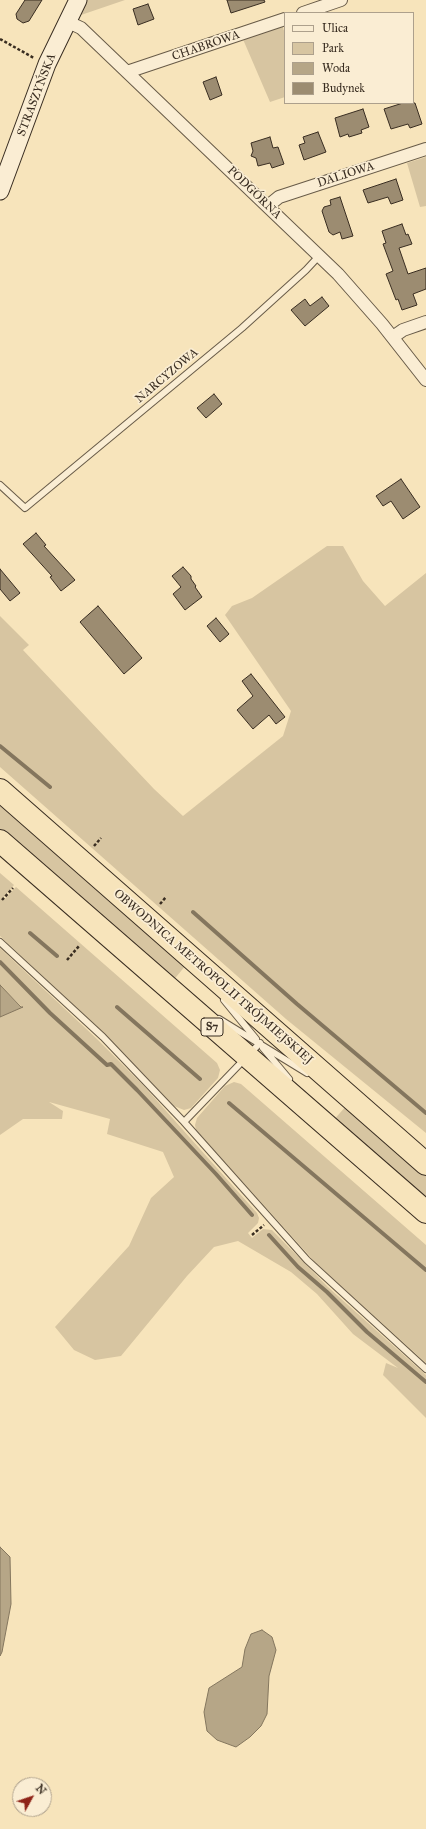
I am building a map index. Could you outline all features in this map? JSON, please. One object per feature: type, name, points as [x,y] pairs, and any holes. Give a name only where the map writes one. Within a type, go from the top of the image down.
[{"type":"highway","name":"OBWODNICA METROPOLII TRÓJMIEJSKIEJ","points":[[0,790],[426,1164]]},
{"type":"highway","name":"S7","points":[[0,840],[167,987],[253,1050],[328,1128],[426,1212]]},
{"type":"street","name":"STRASZYŃSKA","points":[[0,191],[47,64],[78,0]]},
{"type":"street","points":[[305,12],[341,0]]},
{"type":"street","name":"CHABROWA","points":[[127,72],[284,19]]},
{"type":"street","name":"PODGÓRNA","points":[[68,22],[81,28],[338,274],[393,337],[426,380]]},
{"type":"street","name":"DALIOWA","points":[[268,206],[279,196],[426,149]]},
{"type":"street","points":[[393,337],[403,330],[426,322]]},
{"type":"lane","name":"NARCYZOWA","points":[[0,485],[25,508],[242,328],[306,270],[319,256]]},
{"type":"lane","points":[[0,942],[103,1037],[184,1122],[307,1260],[426,1369]]},
{"type":"lane","points":[[192,960],[215,988]]},
{"type":"lane","points":[[167,987],[205,1011]]},
{"type":"lane","points":[[220,994],[253,1050],[312,1076]]},
{"type":"lane","points":[[212,1014],[294,1085]]},
{"type":"lane","points":[[184,1122],[253,1050]]},
{"type":"lane","points":[[319,1080],[352,1100]]},
{"type":"lane","points":[[298,1091],[328,1128]]},
{"type":"path","points":[[0,39],[47,64]]},
{"type":"path","points":[[94,846],[101,838]]},
{"type":"path","points":[[2,900],[13,888]]},
{"type":"path","points":[[160,904],[166,897]]},
{"type":"path","points":[[67,960],[79,946]]},
{"type":"path","points":[[252,1235],[270,1219]]},
{"type":"green space","points":[[87,0],[125,0],[81,15]]},
{"type":"green space","points":[[282,24],[284,31],[284,97],[270,102],[242,37]]},
{"type":"green space","points":[[426,157],[426,206],[420,207],[407,163]]},
{"type":"green space","points":[[327,546],[343,546],[363,581],[385,606],[426,573],[426,1133],[286,1019],[0,767],[0,616],[29,645],[23,650],[154,789],[183,816],[283,736],[291,711],[225,615],[232,606],[252,598]]},
{"type":"green space","points":[[0,801],[186,965],[172,982],[0,830]]},
{"type":"green space","points":[[0,873],[14,885],[2,899],[3,901],[16,887],[217,1063],[220,1070],[218,1078],[191,1108],[184,1110],[174,1106],[97,1027],[0,936]]},
{"type":"green space","points":[[0,948],[97,1039],[143,1085],[257,1213],[259,1218],[258,1223],[248,1233],[252,1238],[263,1229],[272,1230],[328,1287],[426,1375],[426,1418],[383,1375],[386,1363],[398,1368],[353,1334],[317,1294],[291,1272],[238,1241],[214,1247],[187,1276],[121,1356],[95,1360],[74,1350],[55,1327],[129,1246],[151,1198],[174,1177],[163,1152],[107,1134],[110,1119],[49,1102],[63,1111],[62,1119],[23,1119],[0,1135],[0,1017],[22,1007],[0,985]]},
{"type":"green space","points":[[234,1082],[241,1084],[426,1245],[426,1363],[315,1262],[196,1130],[195,1125],[197,1118],[225,1086]]},
{"type":"green space","points":[[347,1105],[426,1175],[426,1203],[332,1122]]},
{"type":"water","points":[[0,985],[21,1007],[23,1007],[0,1017]]},
{"type":"water","points":[[0,1547],[10,1557],[11,1604],[0,1656]]},
{"type":"water","points":[[262,1630],[272,1637],[276,1650],[269,1676],[267,1714],[261,1726],[250,1737],[236,1747],[217,1740],[207,1731],[204,1712],[209,1688],[242,1667],[245,1649],[251,1634]]},
{"type":"building","points":[[25,0],[42,0],[29,21],[23,23],[17,19],[16,14]]},
{"type":"building","points":[[227,0],[264,0],[265,2],[231,13]]},
{"type":"building","points":[[148,4],[154,19],[138,25],[133,9]]},
{"type":"building","points":[[216,77],[222,95],[210,100],[203,82]]},
{"type":"building","points":[[415,103],[422,124],[410,128],[408,124],[391,129],[384,109],[400,104]]},
{"type":"building","points":[[363,109],[369,127],[361,130],[362,133],[349,137],[348,134],[340,137],[335,118]]},
{"type":"building","points":[[318,132],[326,152],[304,160],[299,145],[305,143],[303,137]]},
{"type":"building","points":[[270,137],[273,148],[278,147],[284,164],[272,168],[270,163],[258,166],[256,158],[251,156],[253,151],[251,143]]},
{"type":"building","points":[[396,179],[403,200],[391,204],[388,197],[368,203],[363,190]]},
{"type":"building","points":[[340,197],[353,236],[342,239],[340,232],[333,235],[329,232],[322,211],[324,207],[331,205],[330,200]]},
{"type":"building","points":[[402,224],[406,235],[408,234],[412,244],[399,248],[408,274],[426,268],[426,289],[413,294],[417,305],[402,310],[398,299],[396,300],[386,274],[393,271],[383,244],[386,243],[382,231]]},
{"type":"building","points":[[322,297],[329,306],[305,326],[291,310],[305,299],[310,306]]},
{"type":"building","points":[[214,394],[222,404],[206,418],[197,408]]},
{"type":"building","points":[[401,479],[420,507],[403,519],[391,501],[383,506],[376,496]]},
{"type":"building","points":[[36,533],[46,545],[44,546],[75,580],[61,591],[50,577],[52,576],[23,544]]},
{"type":"building","points":[[183,567],[191,576],[191,579],[196,586],[195,587],[202,597],[185,610],[173,594],[181,587],[172,576]]},
{"type":"building","points":[[0,569],[20,593],[10,601],[0,589]]},
{"type":"building","points":[[98,606],[142,658],[124,674],[80,622]]},
{"type":"building","points":[[216,618],[229,634],[220,642],[207,626]]},
{"type":"building","points":[[251,674],[285,717],[276,724],[269,715],[253,729],[237,710],[253,696],[242,681]]},
{"type":"waterway","points":[[0,746],[50,787]]},
{"type":"waterway","points":[[193,912],[297,1004],[426,1113]]},
{"type":"waterway","points":[[30,933],[57,956]]},
{"type":"waterway","points":[[0,962],[50,1013],[107,1065],[111,1064],[137,1090],[216,1174],[252,1215]]},
{"type":"waterway","points":[[117,1007],[200,1079]]},
{"type":"waterway","points":[[229,1103],[426,1270]]},
{"type":"waterway","points":[[269,1235],[298,1267],[327,1292],[367,1332],[426,1382]]}]
